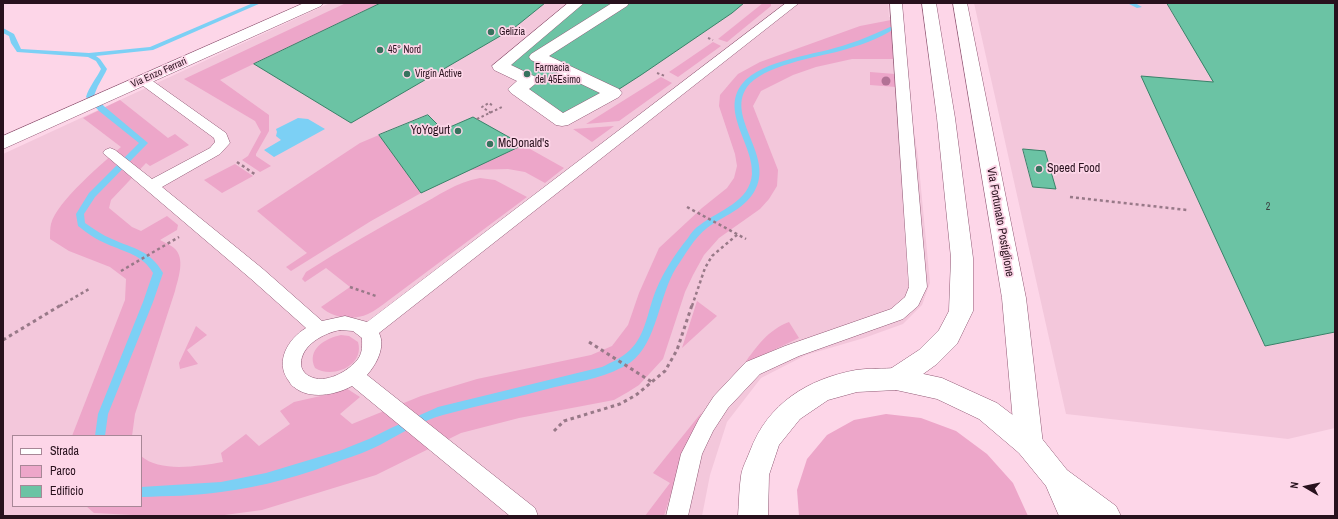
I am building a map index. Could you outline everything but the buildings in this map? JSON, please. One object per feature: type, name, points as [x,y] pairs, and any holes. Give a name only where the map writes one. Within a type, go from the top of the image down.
[{"type":"street","name":"Via Enzo Ferrari","points":[[3,143],[316,3]]},
{"type":"street","points":[[577,3],[500,66],[530,81],[517,89],[562,120],[613,93],[537,57],[622,3]]},
{"type":"street","points":[[896,379],[928,357],[948,337],[961,311],[962,258],[946,118],[929,3]]},
{"type":"street","name":"Via Fortunato Postiglione","points":[[960,3],[1014,298],[1029,444]]},
{"type":"street","points":[[753,516],[755,475],[768,440],[792,411],[821,391],[857,380],[896,379],[942,389],[988,410],[1029,444],[1056,477],[1106,516]]},
{"type":"street","points":[[1056,477],[1074,516]]},
{"type":"lane","points":[[368,331],[793,3]]},
{"type":"lane","points":[[677,516],[692,454],[706,425],[721,402],[753,368],[792,351],[897,314],[912,301],[918,287],[896,3]]},
{"type":"lane","points":[[142,80],[221,136],[223,143],[215,151],[145,181]]},
{"type":"lane","points":[[110,153],[251,269],[319,329]]},
{"type":"lane","points":[[351,323],[368,331],[373,342],[372,351],[368,361],[354,376],[341,383],[318,387],[308,386],[294,376],[292,360],[295,350],[302,341],[319,329],[334,324],[351,323]]},
{"type":"lane","points":[[354,376],[528,516]]},
{"type":"path","points":[[491,112],[482,106],[489,103],[493,106]]},
{"type":"path","points":[[237,162],[256,175]]},
{"type":"path","points":[[1070,197],[1187,210]]},
{"type":"path","points":[[687,207],[746,239]]},
{"type":"path","points":[[554,431],[564,421],[620,404],[636,395],[665,371],[677,350],[705,268],[712,256],[738,234]]},
{"type":"path","points":[[121,271],[181,235]]},
{"type":"path","points":[[350,287],[382,298]]},
{"type":"path","points":[[3,340],[89,289]]},
{"type":"path","points":[[589,342],[652,382]]},
{"type":"shaded area","points":[[330,3],[888,3],[889,17],[900,18],[907,85],[918,157],[930,283],[922,305],[903,324],[864,338],[806,355],[761,378],[727,422],[710,475],[702,516],[3,516],[3,154]]},
{"type":"shaded area","points":[[974,3],[1335,3],[1335,428],[1288,439],[1066,414]]},
{"type":"green space","points":[[346,3],[381,3],[220,80],[269,115],[269,131],[256,156],[271,166],[260,172],[242,160],[248,156],[261,132],[255,121],[184,79]]},
{"type":"green space","points":[[763,3],[771,3],[771,6],[727,42],[718,39]]},
{"type":"green space","points":[[891,20],[893,59],[852,59],[816,67],[793,75],[761,91],[753,106],[778,170],[777,186],[769,199],[760,209],[719,238],[704,255],[685,292],[663,359],[639,385],[628,392],[614,400],[519,418],[461,433],[376,475],[262,510],[217,516],[152,516],[94,513],[87,507],[142,507],[142,457],[158,465],[180,467],[223,462],[221,453],[246,434],[259,446],[290,424],[280,411],[294,402],[334,393],[346,388],[360,397],[340,414],[352,424],[421,396],[477,379],[591,355],[612,346],[628,325],[639,293],[659,248],[702,208],[727,188],[734,178],[737,166],[735,154],[719,106],[720,95],[738,74],[760,62],[860,26]]},
{"type":"green space","points":[[713,42],[721,46],[678,77],[669,72]]},
{"type":"green space","points":[[870,72],[895,74],[896,87],[870,85]]},
{"type":"green space","points":[[661,77],[672,83],[619,121],[586,124]]},
{"type":"green space","points":[[120,100],[168,138],[175,134],[189,145],[150,166],[146,163],[111,200],[109,208],[132,227],[141,231],[167,216],[178,225],[177,230],[160,240],[173,247],[178,252],[180,257],[180,269],[175,291],[135,414],[132,435],[72,435],[125,300],[126,279],[110,267],[69,251],[50,239],[51,226],[55,215],[62,205],[93,172],[121,147],[83,118]]},
{"type":"green space","points":[[614,126],[592,142],[573,129]]},
{"type":"green space","points":[[379,135],[421,193],[371,221],[291,271],[286,267],[307,253],[257,211],[360,143]]},
{"type":"green space","points":[[523,145],[564,168],[545,183],[525,172],[508,169],[469,170]]},
{"type":"green space","points":[[235,164],[253,176],[222,193],[204,180]]},
{"type":"green space","points":[[480,178],[495,180],[527,197],[371,313],[349,318],[331,314],[321,307],[350,287],[326,268],[305,282],[302,279],[306,272],[447,190]]},
{"type":"green space","points":[[697,301],[717,316],[682,348]]},
{"type":"green space","points":[[789,322],[799,338],[744,364],[758,345],[769,334],[775,329]]},
{"type":"green space","points":[[196,326],[207,335],[187,350],[198,364],[180,369],[179,363]]},
{"type":"green space","points":[[341,335],[349,336],[358,342],[359,350],[357,358],[352,364],[338,371],[322,371],[315,368],[313,355],[315,350],[329,339]]},
{"type":"green space","points":[[702,412],[684,452],[664,516],[645,516],[670,483],[653,473]]},
{"type":"green space","points":[[886,414],[921,418],[956,431],[987,454],[1013,483],[1028,516],[799,516],[797,490],[807,459],[827,435],[854,420]]},
{"type":"water","points":[[298,118],[308,119],[325,129],[274,157],[264,150],[281,140],[276,136],[276,129]]},
{"type":"waterway","points":[[89,55],[151,49],[258,3]]},
{"type":"waterway","points":[[1130,3],[1139,7]]},
{"type":"waterway","points":[[142,492],[221,487],[266,478],[340,456],[373,443],[395,431],[438,412],[604,371],[618,364],[634,354],[641,344],[664,281],[690,241],[704,226],[731,210],[744,200],[753,187],[756,174],[755,162],[738,110],[739,98],[744,86],[752,78],[764,71],[793,61],[850,46],[892,28]]},
{"type":"waterway","points":[[3,30],[12,35],[14,43],[19,51],[89,55]]},
{"type":"waterway","points":[[89,55],[98,60],[104,69],[98,82],[92,89],[90,97],[102,109],[144,143],[92,195],[80,214],[81,224],[106,240],[143,256],[149,260],[158,273],[148,302],[103,414],[100,435]]},
{"type":"place","name":"Gelizia","points":[[491,32]]},
{"type":"place","name":"45° Nord","points":[[380,50]]},
{"type":"place","name":"Virgin Active","points":[[407,74]]},
{"type":"place","name":"Farmacia del 45Esimo","points":[[527,74]]},
{"type":"place","name":"YoYogurt","points":[[458,131]]},
{"type":"place","name":"McDonald's","points":[[490,144]]},
{"type":"place","name":"Speed Food","points":[[1039,169]]}]
